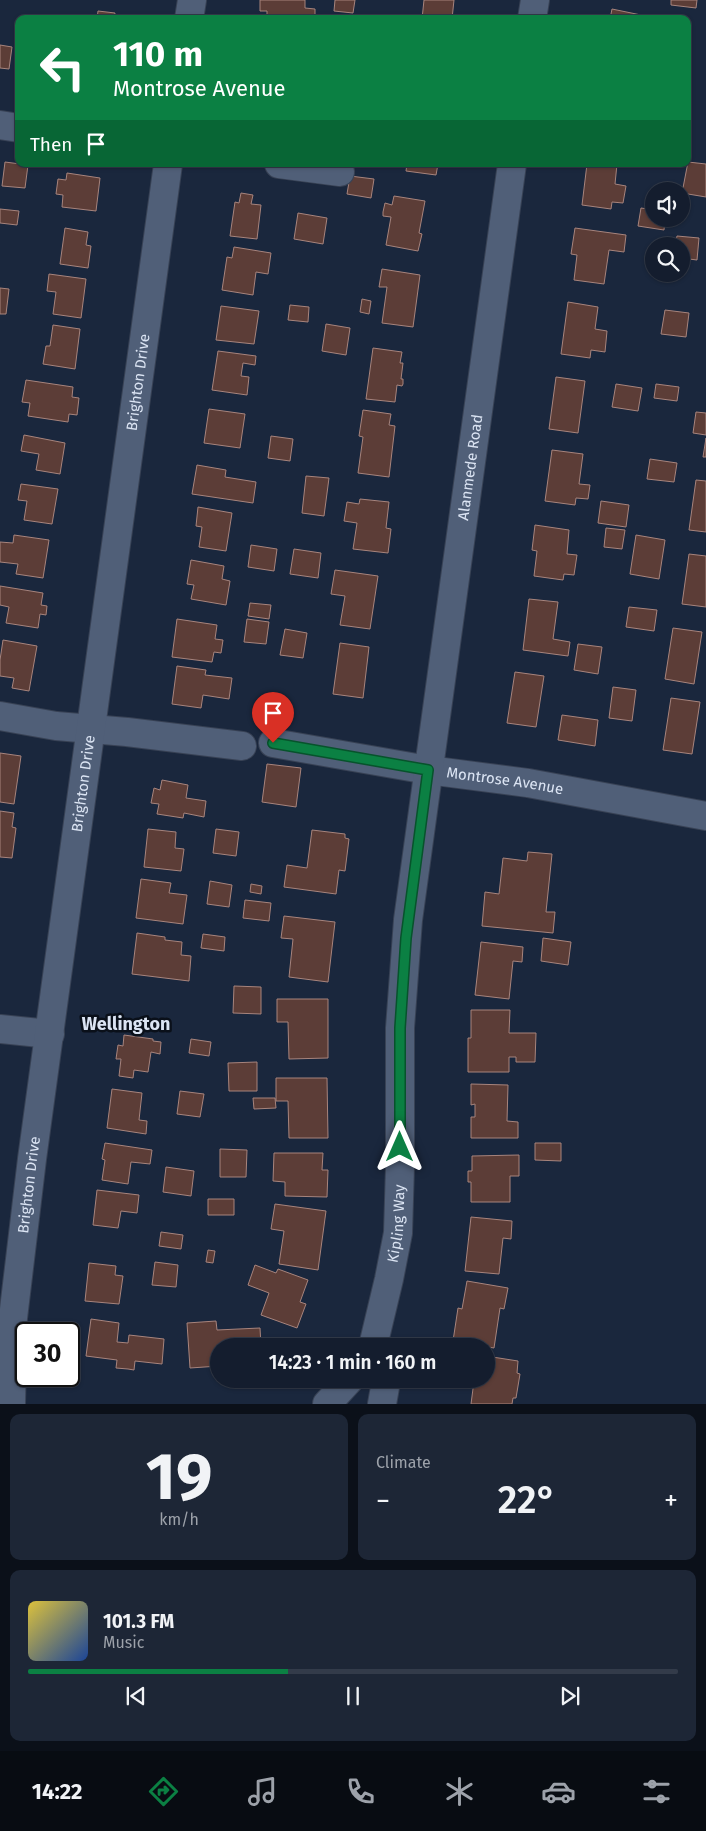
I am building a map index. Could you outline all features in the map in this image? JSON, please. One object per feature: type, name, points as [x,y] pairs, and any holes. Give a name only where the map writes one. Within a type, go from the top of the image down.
[{"type":"street","points":[[190,15],[192,0]]},
{"type":"street","points":[[532,15],[534,0]]},
{"type":"street","points":[[0,126],[15,128]]},
{"type":"street","name":"Brighton Drive","points":[[11,1404],[7,1325],[50,1034],[168,167]]},
{"type":"street","points":[[302,167],[340,172]]},
{"type":"street","name":"Alanmede Road","points":[[428,770],[512,167]]},
{"type":"street","points":[[0,716],[56,726],[127,732],[242,746]]},
{"type":"street","name":"Montrose Avenue","points":[[273,743],[428,770],[528,783],[706,816]]},
{"type":"street","name":"Kipling Way","points":[[375,1338],[390,1279],[398,1233],[400,1028],[408,920],[428,770]]},
{"type":"street","points":[[0,1029],[50,1034]]},
{"type":"street","points":[[327,1404],[342,1388]]},
{"type":"street","points":[[382,1404],[384,1388]]},
{"type":"street","points":[[0,1400],[4,1404]]},
{"type":"building","points":[[260,0],[305,0],[305,8],[315,9],[315,15],[267,15],[267,11],[260,11]]},
{"type":"building","points":[[335,0],[355,0],[353,13],[334,11]]},
{"type":"building","points":[[424,0],[454,0],[452,15],[422,15]]},
{"type":"building","points":[[671,0],[697,0],[696,8],[671,5]]},
{"type":"building","points":[[612,9],[641,15],[611,15]]},
{"type":"building","points":[[98,11],[115,13],[115,15],[98,15]]},
{"type":"building","points":[[0,45],[12,47],[9,69],[0,68]]},
{"type":"building","points":[[5,162],[15,163],[15,167],[28,167],[25,188],[2,186]]},
{"type":"building","points":[[691,162],[706,164],[706,197],[690,194],[690,182],[684,182],[687,167],[691,167]]},
{"type":"building","points":[[407,167],[437,167],[436,175],[406,171]]},
{"type":"building","points":[[587,167],[617,167],[615,184],[626,186],[623,203],[612,202],[611,209],[582,205]]},
{"type":"building","points":[[67,173],[100,178],[96,211],[62,207],[63,195],[56,194],[58,179],[66,180]]},
{"type":"building","points":[[350,176],[374,179],[371,198],[347,194]]},
{"type":"building","points":[[241,193],[253,195],[251,204],[261,205],[257,239],[230,236],[235,202],[239,203]]},
{"type":"building","points":[[394,196],[425,201],[419,233],[422,234],[418,251],[386,245],[391,217],[383,216],[383,212],[385,203],[392,205]]},
{"type":"building","points":[[641,208],[645,209],[645,227],[664,227],[664,230],[638,226]]},
{"type":"building","points":[[0,209],[19,211],[17,225],[0,223]]},
{"type":"building","points":[[298,213],[327,218],[323,244],[294,239]]},
{"type":"building","points":[[65,228],[88,232],[86,245],[91,246],[88,268],[60,264]]},
{"type":"building","points":[[575,228],[626,235],[624,252],[609,250],[604,284],[574,280],[577,255],[571,254]]},
{"type":"building","points":[[690,237],[699,238],[697,260],[690,259]]},
{"type":"building","points":[[234,247],[271,253],[268,274],[256,272],[253,295],[222,290],[227,257],[232,258]]},
{"type":"building","points":[[382,269],[420,275],[413,327],[382,323],[387,287],[379,287]]},
{"type":"building","points":[[49,274],[86,279],[81,318],[53,314],[56,292],[47,291]]},
{"type":"building","points":[[0,288],[9,289],[6,314],[0,314]]},
{"type":"building","points":[[362,299],[371,301],[369,314],[360,312]]},
{"type":"building","points":[[568,302],[598,307],[595,329],[607,331],[605,352],[591,350],[590,358],[561,354]]},
{"type":"building","points":[[290,305],[309,307],[308,322],[288,320]]},
{"type":"building","points":[[221,306],[259,311],[254,344],[216,340]]},
{"type":"building","points":[[665,310],[689,313],[686,337],[661,334]]},
{"type":"building","points":[[326,324],[350,328],[346,355],[322,351]]},
{"type":"building","points":[[53,325],[80,329],[75,369],[43,364],[46,346],[50,346]]},
{"type":"building","points":[[373,348],[402,352],[400,363],[403,363],[401,379],[403,379],[403,384],[402,386],[397,385],[395,402],[366,399]]},
{"type":"building","points":[[218,351],[256,356],[255,365],[243,363],[241,376],[249,377],[247,395],[212,390]]},
{"type":"building","points":[[556,377],[585,381],[578,433],[549,429]]},
{"type":"building","points":[[26,380],[73,387],[72,397],[79,398],[77,415],[69,414],[68,422],[28,416],[30,403],[22,402]]},
{"type":"building","points":[[616,384],[642,388],[638,411],[612,407]]},
{"type":"building","points":[[656,384],[679,387],[677,401],[654,398]]},
{"type":"building","points":[[209,409],[245,414],[240,448],[204,443]]},
{"type":"building","points":[[363,410],[391,414],[389,425],[395,426],[389,477],[358,473],[363,437],[359,436]]},
{"type":"building","points":[[696,412],[706,413],[706,435],[693,433]]},
{"type":"building","points":[[24,435],[65,443],[60,474],[36,470],[39,454],[21,451]]},
{"type":"building","points":[[271,436],[293,439],[290,461],[268,458]]},
{"type":"building","points":[[706,438],[706,457],[703,457]]},
{"type":"building","points":[[552,450],[583,454],[579,484],[590,485],[588,499],[576,498],[575,505],[545,501]]},
{"type":"building","points":[[650,459],[677,463],[674,482],[647,479]]},
{"type":"building","points":[[197,465],[226,470],[225,477],[256,482],[253,503],[192,494]]},
{"type":"building","points":[[306,476],[329,478],[324,516],[302,513]]},
{"type":"building","points":[[696,480],[706,481],[706,532],[689,530]]},
{"type":"building","points":[[21,484],[58,489],[52,524],[24,520],[27,501],[18,500]]},
{"type":"building","points":[[360,499],[389,502],[386,528],[391,529],[388,553],[353,549],[357,523],[344,521],[347,502],[359,504]]},
{"type":"building","points":[[601,501],[629,505],[626,527],[598,523]]},
{"type":"building","points":[[198,507],[232,513],[226,551],[199,547],[202,527],[196,526]]},
{"type":"building","points":[[535,525],[569,530],[567,554],[577,555],[574,575],[564,574],[563,580],[534,576],[537,551],[532,550]]},
{"type":"building","points":[[606,528],[625,530],[622,549],[604,547]]},
{"type":"building","points":[[14,535],[49,540],[43,578],[16,574],[18,564],[0,562],[0,542],[13,543]]},
{"type":"building","points":[[636,535],[665,540],[659,579],[630,574]]},
{"type":"building","points":[[251,545],[277,549],[274,571],[248,567]]},
{"type":"building","points":[[294,549],[321,553],[318,578],[290,574]]},
{"type":"building","points":[[689,554],[706,556],[706,607],[682,604]]},
{"type":"building","points":[[191,560],[224,566],[222,579],[230,581],[226,605],[191,599],[194,585],[187,584]]},
{"type":"building","points":[[335,570],[378,576],[370,629],[340,625],[345,596],[331,594]]},
{"type":"building","points":[[0,586],[43,593],[41,605],[47,606],[46,615],[40,614],[38,628],[6,623],[9,607],[0,605]]},
{"type":"building","points":[[529,599],[558,602],[553,639],[570,642],[568,656],[523,650]]},
{"type":"building","points":[[250,603],[271,605],[269,619],[248,616]]},
{"type":"building","points":[[629,607],[657,610],[654,631],[626,627]]},
{"type":"building","points":[[177,619],[217,625],[215,639],[223,640],[221,653],[214,652],[212,662],[172,657]]},
{"type":"building","points":[[247,619],[269,622],[266,644],[244,642]]},
{"type":"building","points":[[673,628],[702,632],[694,684],[665,679]]},
{"type":"building","points":[[285,629],[307,633],[303,658],[280,655]]},
{"type":"building","points":[[3,640],[37,646],[29,691],[12,688],[14,678],[0,676]]},
{"type":"building","points":[[340,643],[369,647],[363,698],[333,694]]},
{"type":"building","points":[[578,644],[602,647],[598,674],[574,670]]},
{"type":"building","points":[[177,666],[206,670],[205,675],[232,678],[229,699],[203,695],[201,708],[172,704]]},
{"type":"building","points":[[515,672],[544,676],[536,727],[507,723]]},
{"type":"building","points":[[613,687],[636,690],[632,721],[609,718]]},
{"type":"building","points":[[671,698],[700,702],[692,754],[663,750]]},
{"type":"building","points":[[562,715],[598,720],[595,746],[558,740]]},
{"type":"building","points":[[0,753],[21,756],[14,804],[0,802]]},
{"type":"building","points":[[267,764],[301,768],[296,807],[262,802]]},
{"type":"building","points":[[162,780],[188,785],[186,798],[206,801],[204,817],[184,813],[183,818],[157,814],[159,804],[151,803],[154,788],[160,790]]},
{"type":"building","points":[[0,811],[14,813],[12,827],[16,828],[12,858],[0,857]]},
{"type":"building","points":[[148,829],[176,832],[175,848],[184,849],[181,871],[144,867]]},
{"type":"building","points":[[216,829],[239,832],[236,856],[213,853]]},
{"type":"building","points":[[312,830],[345,834],[345,838],[349,839],[345,871],[339,870],[336,894],[284,887],[287,865],[307,868]]},
{"type":"building","points":[[528,852],[552,854],[546,912],[555,912],[553,933],[482,926],[485,892],[499,894],[503,858],[527,861]]},
{"type":"building","points":[[141,879],[171,883],[169,893],[187,895],[183,924],[136,918]]},
{"type":"building","points":[[210,881],[232,885],[229,907],[207,904]]},
{"type":"building","points":[[251,884],[262,886],[261,894],[250,892]]},
{"type":"building","points":[[245,900],[271,903],[269,921],[243,918]]},
{"type":"building","points":[[284,916],[335,922],[328,982],[289,977],[293,939],[281,938]]},
{"type":"building","points":[[137,933],[165,937],[165,940],[182,942],[181,955],[191,956],[189,981],[132,974]]},
{"type":"building","points":[[203,934],[225,937],[224,951],[201,948]]},
{"type":"building","points":[[543,938],[571,942],[568,965],[541,961]]},
{"type":"building","points":[[481,942],[523,947],[522,962],[513,961],[509,999],[475,995]]},
{"type":"building","points":[[234,986],[261,987],[261,1014],[233,1013]]},
{"type":"building","points":[[277,999],[328,999],[328,1058],[289,1059],[288,1022],[277,1022]]},
{"type":"building","points":[[471,1010],[510,1010],[509,1033],[536,1033],[535,1062],[516,1062],[516,1057],[509,1057],[509,1072],[468,1072],[468,1038],[471,1038]]},
{"type":"building","points":[[124,1035],[161,1042],[160,1054],[151,1052],[148,1072],[134,1070],[133,1078],[119,1076],[121,1059],[116,1059],[118,1045],[123,1046]]},
{"type":"building","points":[[191,1039],[211,1042],[209,1056],[189,1053]]},
{"type":"building","points":[[257,1062],[257,1091],[229,1091],[228,1063]]},
{"type":"building","points":[[276,1078],[327,1078],[328,1138],[289,1138],[288,1101],[276,1101]]},
{"type":"building","points":[[471,1084],[508,1085],[507,1121],[518,1122],[518,1138],[471,1138],[471,1117],[475,1117],[475,1104],[471,1105]]},
{"type":"building","points":[[112,1089],[142,1093],[139,1120],[147,1121],[146,1134],[107,1128]]},
{"type":"building","points":[[180,1091],[204,1094],[200,1117],[177,1114]]},
{"type":"building","points":[[253,1098],[275,1098],[276,1108],[254,1109]]},
{"type":"building","points":[[105,1143],[152,1150],[150,1164],[131,1162],[128,1184],[102,1180],[105,1160],[102,1159]]},
{"type":"building","points":[[535,1143],[561,1143],[561,1161],[535,1160]]},
{"type":"building","points":[[220,1149],[247,1150],[246,1177],[220,1177]]},
{"type":"building","points":[[274,1153],[323,1153],[322,1170],[328,1170],[327,1197],[285,1196],[285,1182],[273,1181]]},
{"type":"building","points":[[519,1155],[519,1176],[510,1176],[510,1202],[471,1202],[471,1182],[468,1182],[468,1171],[472,1171],[472,1156]]},
{"type":"building","points":[[166,1167],[194,1171],[191,1196],[163,1192]]},
{"type":"building","points":[[97,1190],[139,1195],[137,1213],[121,1211],[118,1228],[93,1225]]},
{"type":"building","points":[[208,1199],[234,1199],[234,1215],[208,1215]]},
{"type":"building","points":[[275,1204],[326,1211],[318,1270],[279,1264],[284,1231],[271,1229]]},
{"type":"building","points":[[471,1217],[512,1221],[511,1239],[503,1238],[499,1274],[465,1271]]},
{"type":"building","points":[[161,1232],[183,1235],[181,1249],[159,1246]]},
{"type":"building","points":[[208,1250],[215,1251],[213,1263],[206,1262]]},
{"type":"building","points":[[155,1262],[178,1265],[176,1287],[152,1285]]},
{"type":"building","points":[[89,1263],[116,1266],[115,1275],[123,1276],[119,1304],[85,1301]]},
{"type":"building","points":[[255,1265],[276,1273],[278,1269],[308,1280],[300,1302],[306,1304],[297,1328],[261,1315],[269,1293],[248,1285]]},
{"type":"building","points":[[467,1281],[508,1288],[504,1309],[500,1308],[495,1341],[495,1338],[453,1338],[458,1308],[462,1309]]},
{"type":"building","points":[[91,1319],[119,1323],[117,1342],[128,1343],[129,1335],[164,1339],[162,1364],[135,1361],[134,1370],[116,1368],[117,1360],[86,1356]]},
{"type":"building","points":[[216,1321],[217,1330],[260,1328],[261,1338],[210,1338],[210,1367],[190,1368],[187,1323]]},
{"type":"building","points":[[495,1357],[518,1361],[517,1373],[520,1374],[516,1398],[513,1398],[512,1404],[471,1404],[473,1388],[495,1388]]},
{"type":"district","name":"Wellington","points":[[126,1024]]},
{"type":"route","points":[[273,743],[409,765],[428,770],[406,938],[400,1028],[400,1147]]}]
